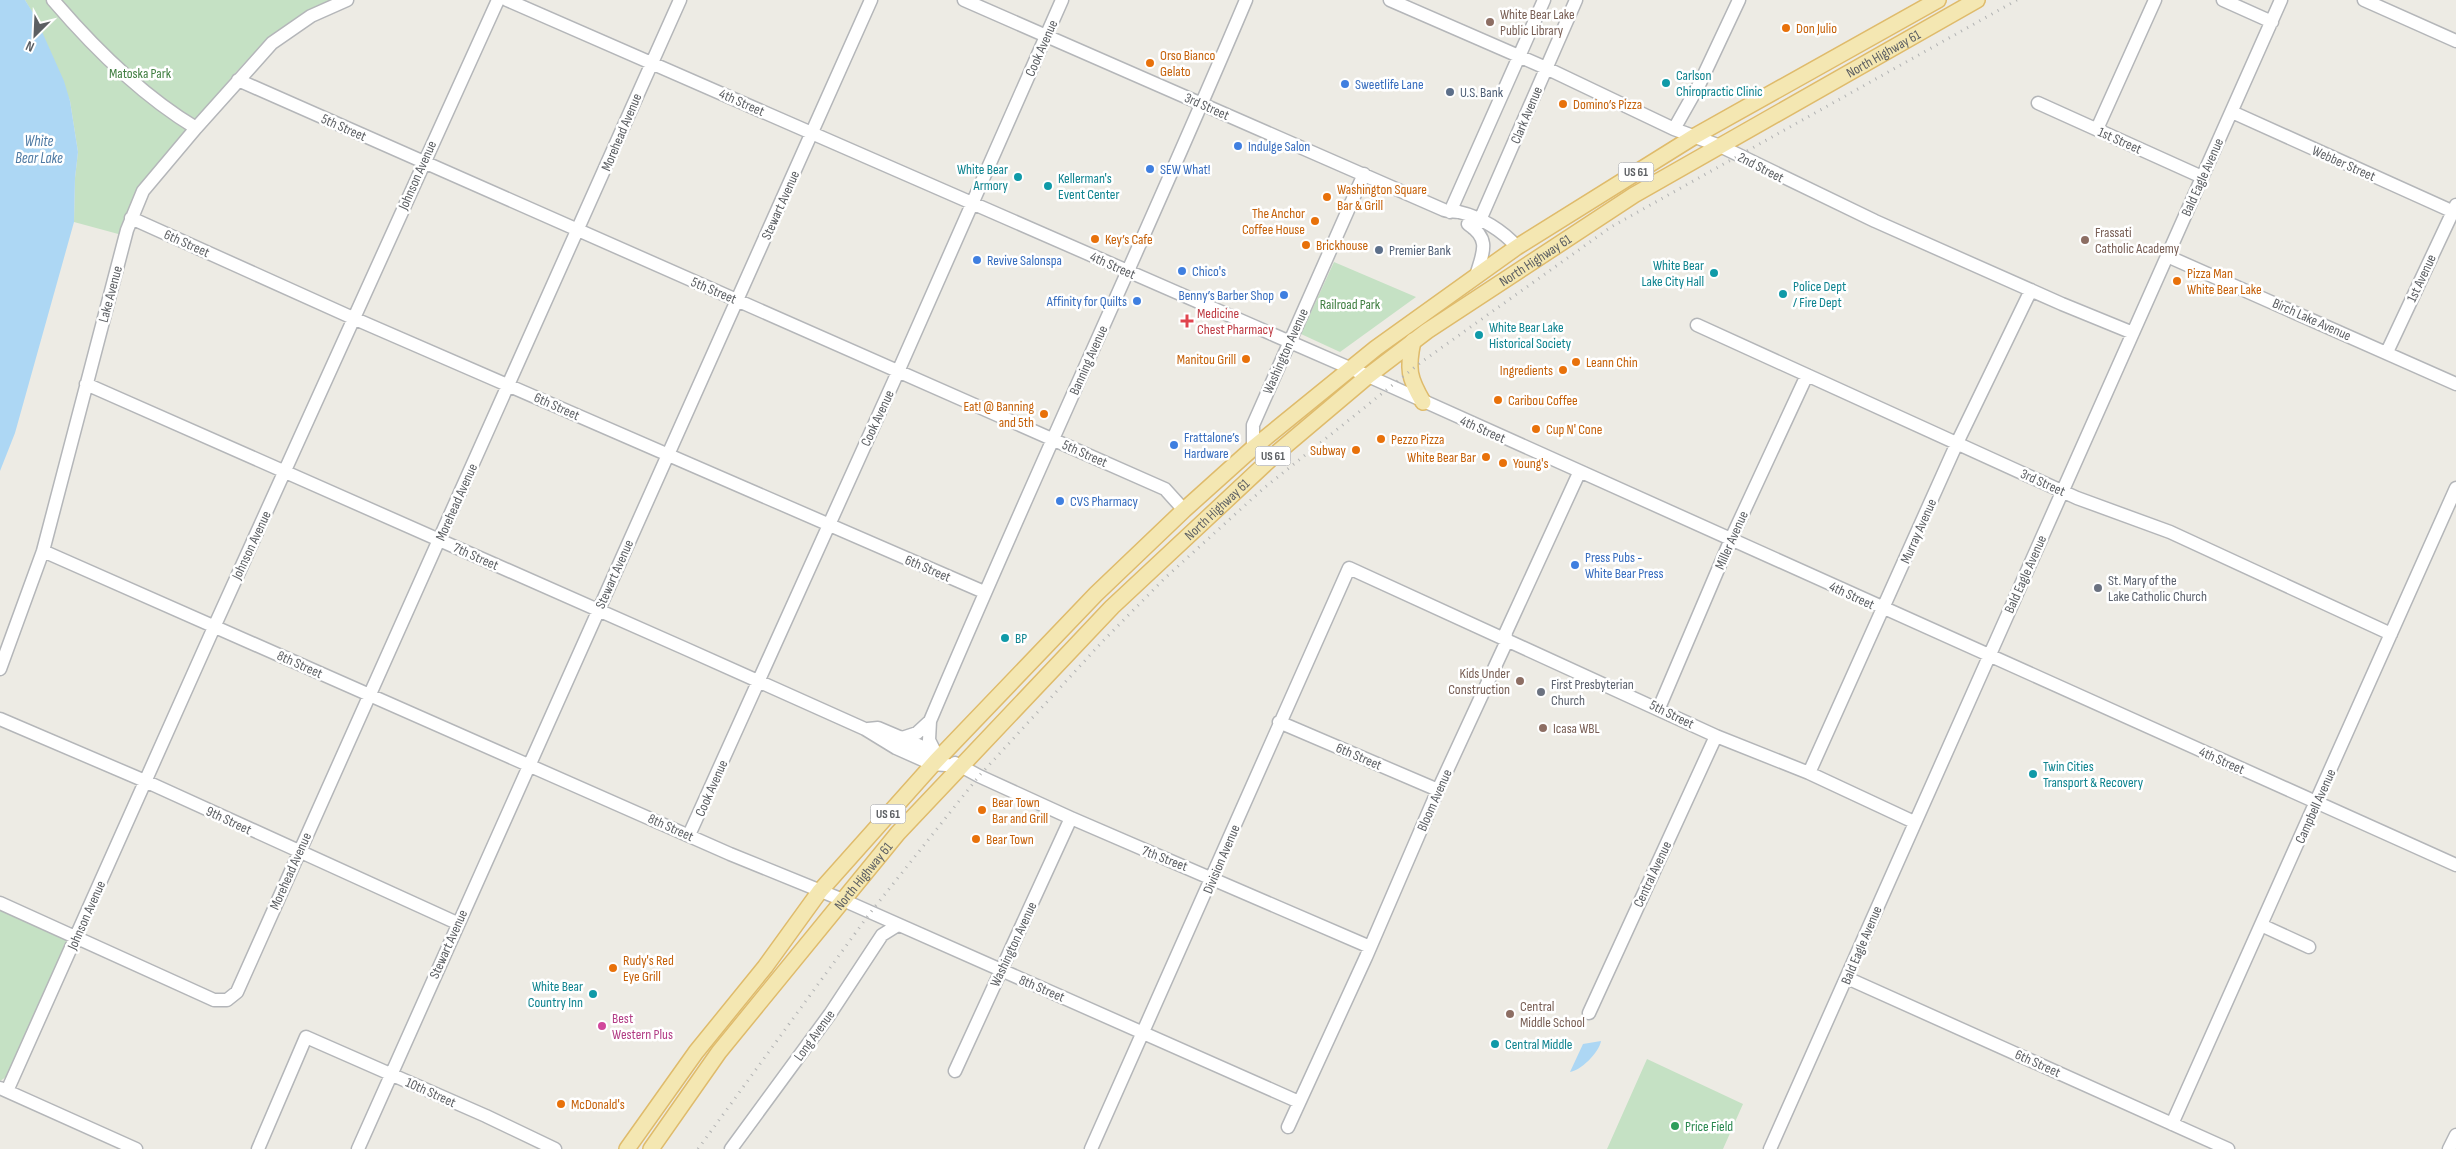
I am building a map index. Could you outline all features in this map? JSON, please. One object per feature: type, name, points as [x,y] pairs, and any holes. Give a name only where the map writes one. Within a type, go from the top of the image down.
[{"type":"main road","name":"North Highway 61","points":[[626,1149],[696,1052],[765,966],[820,891],[936,757],[1096,594],[1184,510],[1253,448],[1349,368],[1414,319],[1517,247],[1695,136],[1938,0]]},
{"type":"main road","name":"North Highway 61","points":[[651,1149],[719,1052],[898,833],[1105,614],[1278,452],[1368,376],[1413,341],[1634,195],[1977,0]]},
{"type":"main road","points":[[1508,278],[1514,265],[1517,247]]},
{"type":"main road","points":[[1413,341],[1408,361],[1410,376],[1423,402]]},
{"type":"main road","points":[[1182,540],[1188,526],[1188,518],[1184,510]]},
{"type":"street","points":[[53,0],[78,28],[129,78],[196,128]]},
{"type":"street","name":"Lake Avenue","points":[[0,669],[43,551],[131,218],[143,191],[272,43],[296,25],[326,8],[347,0]]},
{"type":"street","name":"Johnson Avenue","points":[[4,1089],[76,938],[214,625],[498,0]]},
{"type":"street","name":"4th Street","points":[[507,0],[1368,376],[2456,865]]},
{"type":"street","name":"Morehead Avenue","points":[[76,938],[214,1000],[227,1000],[237,992],[680,0]]},
{"type":"street","name":"Stewart Avenue","points":[[358,1149],[667,453],[738,301],[871,0]]},
{"type":"street","name":"3rd Street","points":[[964,0],[1450,212],[1459,212],[1477,224],[1508,236],[1517,247]]},
{"type":"street","name":"Cook Avenue","points":[[689,835],[898,372],[1062,0]]},
{"type":"street","name":"Banning Avenue","points":[[936,757],[929,740],[930,721],[984,592],[1202,104],[1246,0]]},
{"type":"street","name":"2nd Street","points":[[1390,0],[1546,68],[1674,129],[1720,146],[1866,216],[2031,290],[2122,330],[2133,333]]},
{"type":"street","points":[[1450,212],[1544,0]]},
{"type":"street","name":"Clark Avenue","points":[[1477,224],[1576,0]]},
{"type":"street","points":[[1674,129],[1700,83],[1739,0]]},
{"type":"street","points":[[2097,130],[2155,0]]},
{"type":"street","points":[[2223,0],[2272,22]]},
{"type":"street","name":"Bald Eagle Avenue","points":[[1770,1149],[2281,0]]},
{"type":"street","points":[[2364,0],[2456,41]]},
{"type":"street","name":"5th Street","points":[[238,80],[1165,489],[1184,510]]},
{"type":"street","name":"1st Street","points":[[2038,103],[2202,177]]},
{"type":"street","name":"Webber Street","points":[[2232,112],[2455,210]]},
{"type":"street","name":"Washington Avenue","points":[[1253,448],[1252,425],[1364,174]]},
{"type":"street","name":"1st Avenue","points":[[2387,352],[2455,210]]},
{"type":"street","name":"6th Street","points":[[131,218],[353,318],[984,592]]},
{"type":"street","points":[[1476,276],[1484,246],[1477,224]]},
{"type":"street","name":"Birch Lake Avenue","points":[[2167,256],[2456,384]]},
{"type":"street","name":"Murray Avenue","points":[[1809,773],[1957,443],[2031,290]]},
{"type":"street","name":"3rd Street","points":[[1697,325],[2064,490],[2077,498],[2170,532],[2391,634]]},
{"type":"street","name":"Miller Avenue","points":[[1659,708],[1731,539],[1807,375]]},
{"type":"street","name":"7th Street","points":[[86,384],[284,473],[598,609],[865,730],[896,748],[936,757],[960,766],[1071,818],[1212,877],[1370,947]]},
{"type":"street","name":"Bloom Avenue","points":[[1288,1127],[1370,947],[1506,638],[1506,632],[1579,472]]},
{"type":"street","name":"Campbell Avenue","points":[[2172,1124],[2456,488]]},
{"type":"street","name":"8th Street","points":[[43,551],[796,883],[843,900],[1144,1032],[1299,1102]]},
{"type":"street","name":"5th Street","points":[[1349,568],[1659,708],[1716,736],[1809,773],[1914,822]]},
{"type":"street","name":"Division Avenue","points":[[1091,1149],[1349,568]]},
{"type":"street","name":"9th Street","points":[[0,719],[145,782],[457,924]]},
{"type":"street","points":[[902,738],[917,733],[930,721]]},
{"type":"street","name":"6th Street","points":[[1280,722],[1438,790]]},
{"type":"street","name":"7th Street","points":[[865,730],[878,728],[902,738],[936,757]]},
{"type":"street","name":"Central Avenue","points":[[1589,1013],[1716,736]]},
{"type":"street","name":"Washington Avenue","points":[[955,1071],[1071,818]]},
{"type":"street","points":[[0,904],[76,938]]},
{"type":"street","points":[[2261,924],[2310,947]]},
{"type":"street","name":"Long Avenue","points":[[731,1149],[830,1014],[882,935],[898,925]]},
{"type":"street","name":"6th Street","points":[[1847,978],[2228,1149]]},
{"type":"street","name":"10th Street","points":[[258,1149],[306,1037],[556,1149]]},
{"type":"street","points":[[4,1089],[136,1149]]},
{"type":"street","points":[[2449,1149],[2456,1135]]},
{"type":"green space","name":"Matoska Park","points":[[25,0],[332,0],[300,16],[269,39],[240,68],[212,101],[187,136],[122,235],[74,222],[75,178],[78,152],[70,101],[35,17]]},
{"type":"green space","name":"Railroad Park","points":[[1334,262],[1416,297],[1340,352],[1301,334]]},
{"type":"green space","points":[[0,907],[67,938],[67,941],[6,1077],[0,1081]]},
{"type":"green space","name":"Price Field","points":[[1647,1059],[1743,1104],[1723,1149],[1607,1149]]},
{"type":"water","name":"White Bear Lake","points":[[0,0],[25,0],[35,16],[64,81],[70,101],[78,152],[75,178],[74,222],[15,433],[0,471]]},
{"type":"water","points":[[1601,1041],[1597,1051],[1589,1061],[1570,1072],[1583,1044]]},
{"type":"railway","points":[[698,1149],[870,913],[979,776],[1102,642],[1165,578],[1264,488],[1420,363],[1611,227],[2017,0]]},
{"type":"place","name":"White Bear Lake Public Library","points":[[1490,22]]},
{"type":"place","name":"Don Julio","points":[[1786,28]]},
{"type":"place","name":"Orso Bianco Gelato","points":[[1150,63]]},
{"type":"place","name":"Carlson Chiropractic Clinic","points":[[1666,83]]},
{"type":"place","name":"Sweetlife Lane","points":[[1345,84]]},
{"type":"place","name":"U.S. Bank","points":[[1450,92]]},
{"type":"place","name":"Domino’s Pizza","points":[[1563,104]]},
{"type":"place","name":"Indulge Salon","points":[[1238,146]]},
{"type":"place","name":"SEW What!","points":[[1150,169]]},
{"type":"place","name":"White Bear Armory","points":[[1018,177]]},
{"type":"place","name":"Kellerman's Event Center","points":[[1048,186]]},
{"type":"place","name":"Washington Square Bar & Grill","points":[[1327,197]]},
{"type":"place","name":"The Anchor Coffee House","points":[[1315,221]]},
{"type":"place","name":"Key’s Cafe","points":[[1095,239]]},
{"type":"place","name":"Frassati Catholic Academy","points":[[2085,240]]},
{"type":"place","name":"Brickhouse","points":[[1306,245]]},
{"type":"place","name":"Premier Bank","points":[[1379,250]]},
{"type":"place","name":"Revive Salonspa","points":[[977,260]]},
{"type":"place","name":"Chico's","points":[[1182,271]]},
{"type":"place","name":"White Bear Lake City Hall","points":[[1714,273]]},
{"type":"place","name":"Pizza Man White Bear Lake","points":[[2177,281]]},
{"type":"place","name":"Police Dept / Fire Dept","points":[[1783,294]]},
{"type":"place","name":"Benny’s Barber Shop","points":[[1284,295]]},
{"type":"place","name":"Affinity for Quilts","points":[[1137,301]]},
{"type":"place","name":"Medicine Chest Pharmacy","points":[[1187,321]]},
{"type":"place","name":"White Bear Lake Historical Society","points":[[1479,335]]},
{"type":"place","name":"Manitou Grill","points":[[1246,359]]},
{"type":"place","name":"Leann Chin","points":[[1576,362]]},
{"type":"place","name":"Ingredients","points":[[1563,370]]},
{"type":"place","name":"Caribou Coffee","points":[[1498,400]]},
{"type":"place","name":"Eat! @ Banning and 5th","points":[[1044,414]]},
{"type":"place","name":"Cup N' Cone","points":[[1536,429]]},
{"type":"place","name":"Pezzo Pizza","points":[[1381,439]]},
{"type":"place","name":"Frattalone’s Hardware","points":[[1174,445]]},
{"type":"place","name":"Subway","points":[[1356,450]]},
{"type":"place","name":"White Bear Bar","points":[[1486,457]]},
{"type":"place","name":"Young's","points":[[1503,463]]},
{"type":"place","name":"CVS Pharmacy","points":[[1060,501]]},
{"type":"place","name":"Press Pubs - White Bear Press","points":[[1575,565]]},
{"type":"place","name":"St. Mary of the Lake Catholic Church","points":[[2098,588]]},
{"type":"place","name":"BP","points":[[1005,638]]},
{"type":"place","name":"Kids Under Construction","points":[[1520,681]]},
{"type":"place","name":"First Presbyterian Church","points":[[1541,692]]},
{"type":"place","name":"Icasa WBL","points":[[1543,728]]},
{"type":"place","name":"Twin Cities Transport & Recovery","points":[[2033,774]]},
{"type":"place","name":"Bear Town Bar and Grill","points":[[982,810]]},
{"type":"place","name":"Bear Town","points":[[976,839]]},
{"type":"place","name":"Rudy's Red Eye Grill","points":[[613,968]]},
{"type":"place","name":"White Bear Country Inn","points":[[593,994]]},
{"type":"place","name":"Central Middle School","points":[[1510,1014]]},
{"type":"place","name":"Best Western Plus","points":[[602,1026]]},
{"type":"place","name":"Central Middle","points":[[1495,1044]]},
{"type":"place","name":"McDonald's","points":[[561,1104]]},
{"type":"place","name":"Price Field","points":[[1675,1126]]}]
